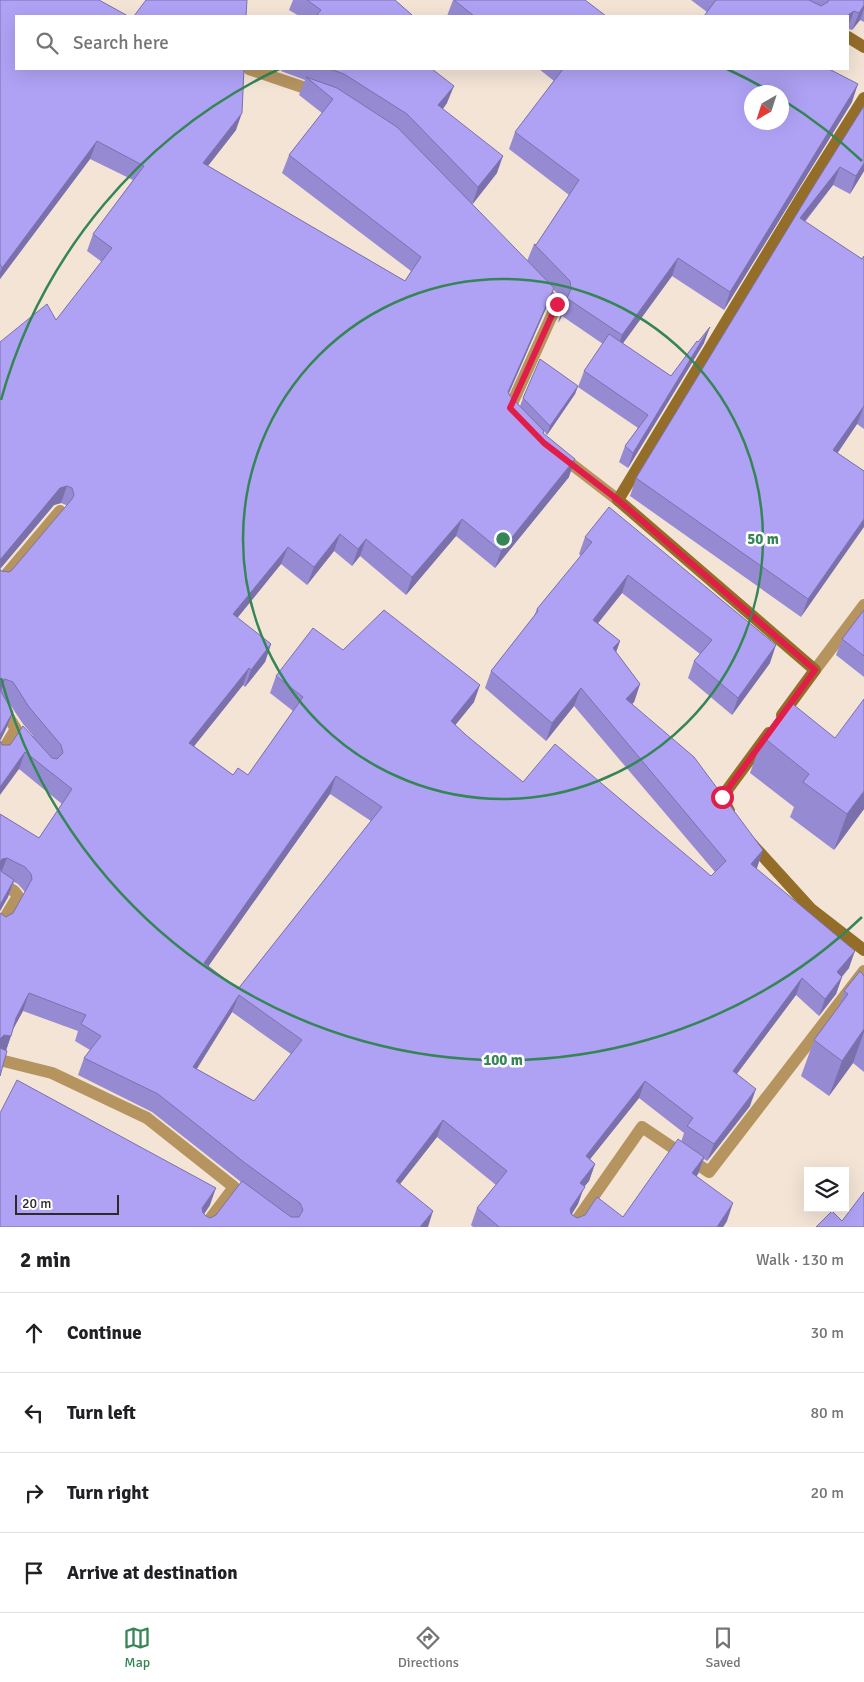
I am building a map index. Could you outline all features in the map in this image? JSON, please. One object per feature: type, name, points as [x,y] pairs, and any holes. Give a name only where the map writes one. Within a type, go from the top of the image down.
[{"type":"street","points":[[849,38],[864,46]]},
{"type":"street","points":[[252,70],[334,98]]},
{"type":"street","points":[[618,500],[796,206],[864,98]]},
{"type":"street","points":[[524,422],[510,408],[557,304],[530,276]]},
{"type":"street","points":[[552,449],[618,500],[815,670]]},
{"type":"street","points":[[0,582],[60,511]]},
{"type":"street","points":[[733,820],[722,797],[864,605]]},
{"type":"street","points":[[0,704],[27,742]]},
{"type":"street","points":[[0,755],[16,728]]},
{"type":"street","points":[[743,834],[811,909],[864,950]]},
{"type":"street","points":[[0,883],[14,891],[18,896],[0,926]]},
{"type":"street","points":[[572,1227],[642,1127],[709,1172],[864,971]]},
{"type":"street","points":[[0,1060],[52,1073],[147,1118],[238,1190],[204,1227]]},
{"type":"building","points":[[0,0],[99,0],[126,15],[15,15],[15,70],[244,70],[242,113],[203,163],[405,281],[421,257],[289,155],[333,99],[306,77],[337,88],[397,127],[554,288],[508,392],[544,431],[543,433],[575,459],[501,551],[462,519],[412,577],[366,539],[358,549],[340,534],[314,567],[288,547],[233,614],[271,644],[251,670],[249,668],[189,743],[233,775],[238,768],[248,775],[303,697],[276,676],[313,628],[343,650],[384,610],[480,685],[451,721],[523,782],[555,744],[711,876],[726,861],[581,688],[552,723],[491,671],[538,611],[537,609],[592,542],[585,537],[609,507],[776,645],[738,698],[694,661],[712,640],[628,575],[593,620],[620,641],[613,648],[640,684],[626,699],[694,757],[763,850],[751,864],[855,951],[837,972],[842,977],[825,999],[802,978],[733,1071],[756,1089],[714,1144],[687,1126],[693,1118],[645,1081],[586,1156],[595,1164],[580,1183],[585,1187],[570,1209],[571,1214],[577,1218],[585,1215],[597,1197],[623,1217],[678,1139],[704,1157],[692,1173],[733,1203],[717,1227],[498,1227],[477,1208],[507,1171],[443,1120],[396,1181],[433,1211],[420,1227],[0,1227],[0,1113],[17,1080],[216,1188],[202,1208],[203,1213],[210,1218],[216,1215],[242,1181],[291,1217],[299,1217],[303,1210],[300,1203],[245,1163],[158,1094],[84,1058],[101,1036],[81,1024],[86,1015],[29,993],[16,1018],[11,1036],[4,1035],[0,1039],[0,913],[6,917],[13,913],[32,879],[31,874],[25,867],[7,858],[2,859],[0,862],[0,814],[39,838],[72,789],[25,752],[0,787],[0,741],[2,745],[10,745],[23,726],[52,758],[57,759],[63,753],[61,745],[29,707],[13,682],[5,679],[0,682],[0,569],[1,571],[9,572],[12,570],[74,495],[72,488],[67,486],[60,488],[0,560],[0,342],[47,304],[56,320],[112,248],[93,234],[144,166],[97,141],[2,268],[0,264]],"holes":[[[336,776],[382,807],[238,989],[204,963]],[[239,995],[302,1040],[254,1101],[193,1067]]]},
{"type":"building","points":[[146,0],[247,0],[246,15],[135,15]]},
{"type":"building","points":[[307,0],[395,0],[412,15],[317,15],[321,10]]},
{"type":"building","points":[[454,0],[585,0],[605,15],[473,15]]},
{"type":"building","points":[[716,0],[809,0],[821,6],[828,2],[828,0],[864,0],[864,5],[859,13],[854,11],[848,15],[705,15]]},
{"type":"building","points":[[333,70],[433,70],[454,86],[438,105],[503,156],[478,187],[407,114],[344,74]]},
{"type":"building","points":[[562,70],[831,70],[858,84],[730,292],[678,258],[622,335],[568,299],[564,305],[571,289],[570,281],[534,244],[536,245],[579,180],[515,132]]},
{"type":"building","points":[[864,106],[864,163],[856,176],[840,167],[800,218],[862,259],[864,256],[864,406],[833,450],[864,471],[864,519],[808,599],[636,478]]},
{"type":"building","points":[[710,327],[633,453],[625,446],[648,415],[584,371],[609,334],[671,376]]},
{"type":"building","points":[[540,359],[578,386],[550,426],[523,398]]},
{"type":"building","points":[[864,610],[864,656],[842,639]]},
{"type":"building","points":[[0,690],[13,712],[0,735]]},
{"type":"building","points":[[864,699],[864,791],[847,814],[803,782],[809,774],[763,737],[789,701],[835,738]]},
{"type":"building","points":[[0,869],[14,880],[0,905]]},
{"type":"building","points":[[860,971],[864,976],[864,1029],[842,1061],[814,1040],[848,994],[844,991]]},
{"type":"building","points":[[0,1048],[7,1051],[0,1076]]},
{"type":"building","points":[[864,1192],[864,1227],[816,1227],[831,1212],[842,1221]]},
{"type":"route","points":[[557,304],[510,408],[544,443],[618,500],[815,670],[722,797]]}]
